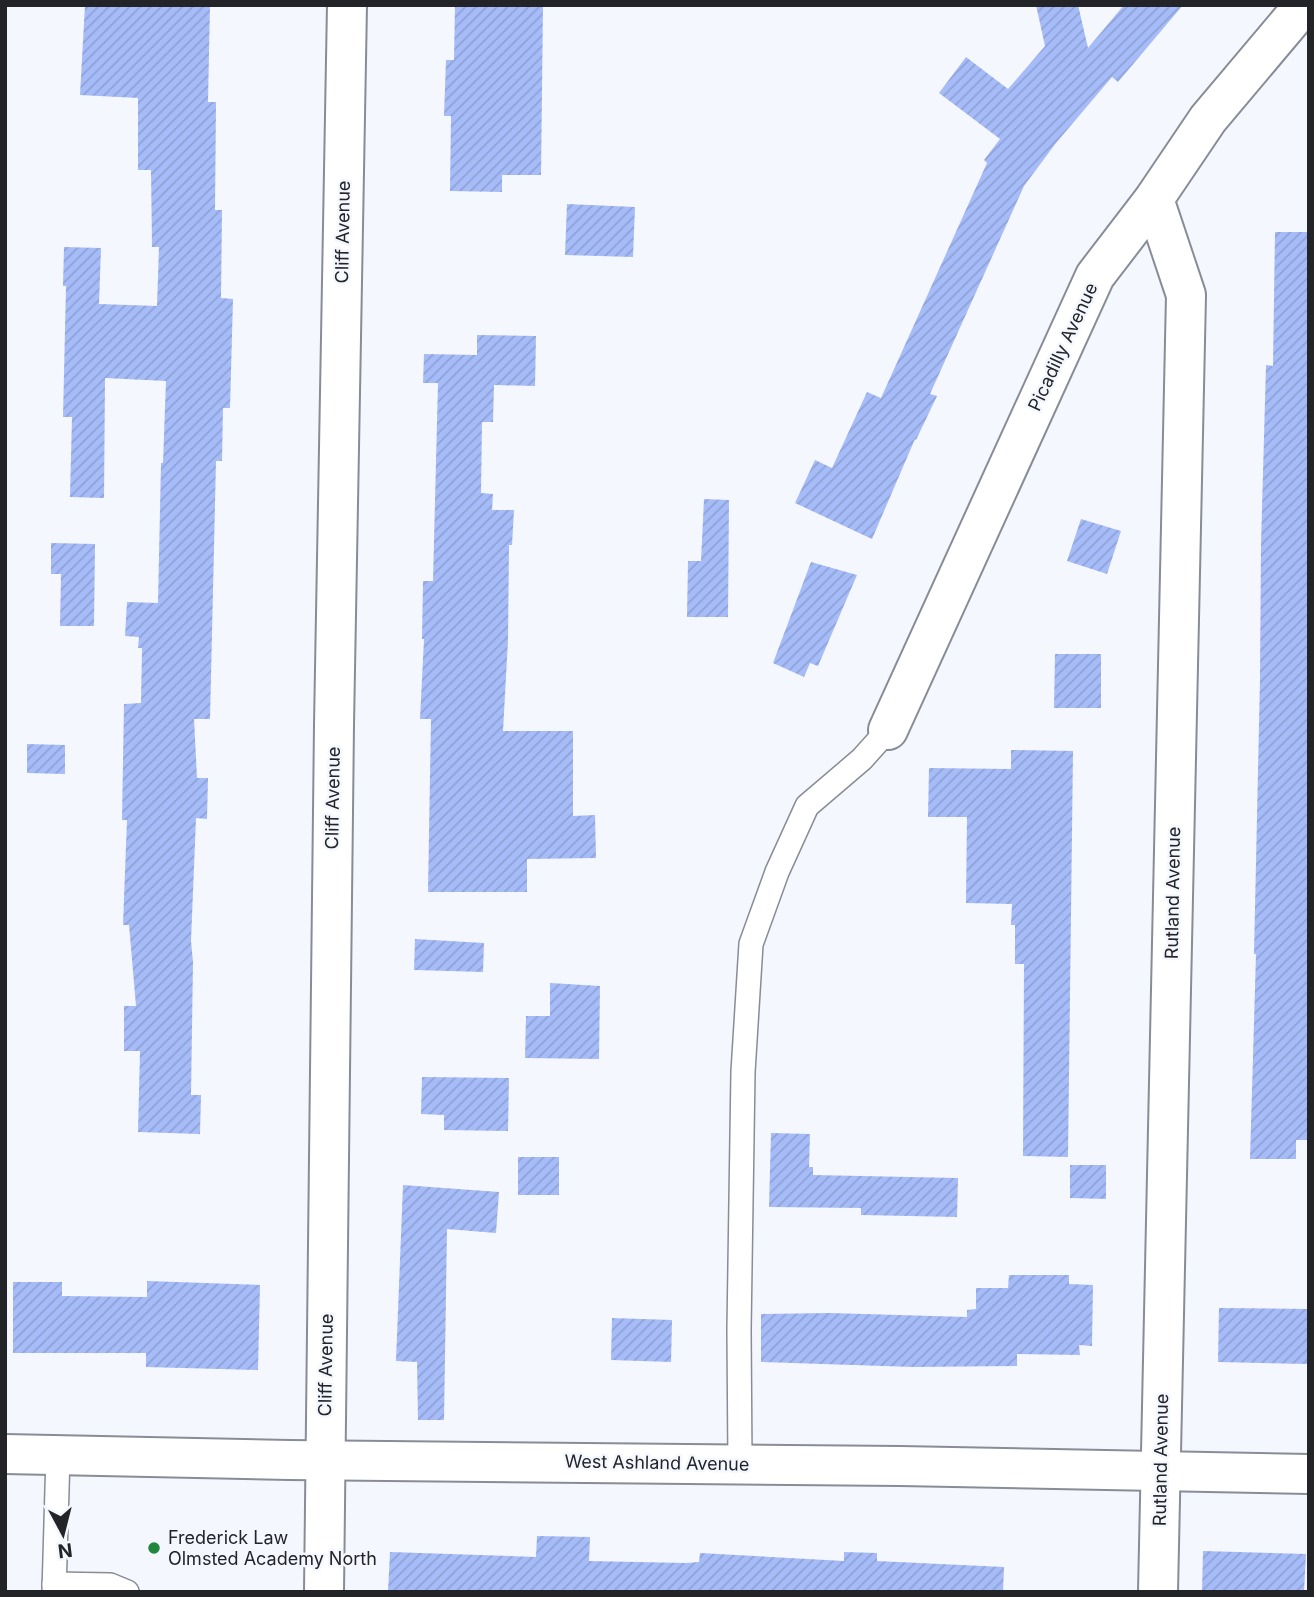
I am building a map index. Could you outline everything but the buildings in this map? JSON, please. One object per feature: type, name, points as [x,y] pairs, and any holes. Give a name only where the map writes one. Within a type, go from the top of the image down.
[{"type":"street","name":"Cliff Avenue","points":[[324,1592],[334,725],[347,5]]},
{"type":"street","name":"Picadilly Avenue","points":[[888,730],[1095,276],[1154,198],[1208,119],[1304,5]]},
{"type":"street","name":"Rutland Avenue","points":[[1154,198],[1186,295],[1158,1592]]},
{"type":"street","name":"West Ashland Avenue","points":[[5,1454],[1309,1474]]},
{"type":"lane","points":[[740,1464],[738,1330],[743,1085],[751,944],[777,872],[807,806],[862,760],[888,730]]},
{"type":"lane","points":[[58,1455],[54,1588],[110,1585],[127,1592]]},
{"type":"place","name":"Frederick Law Olmsted Academy North","points":[[154,1548]]}]
